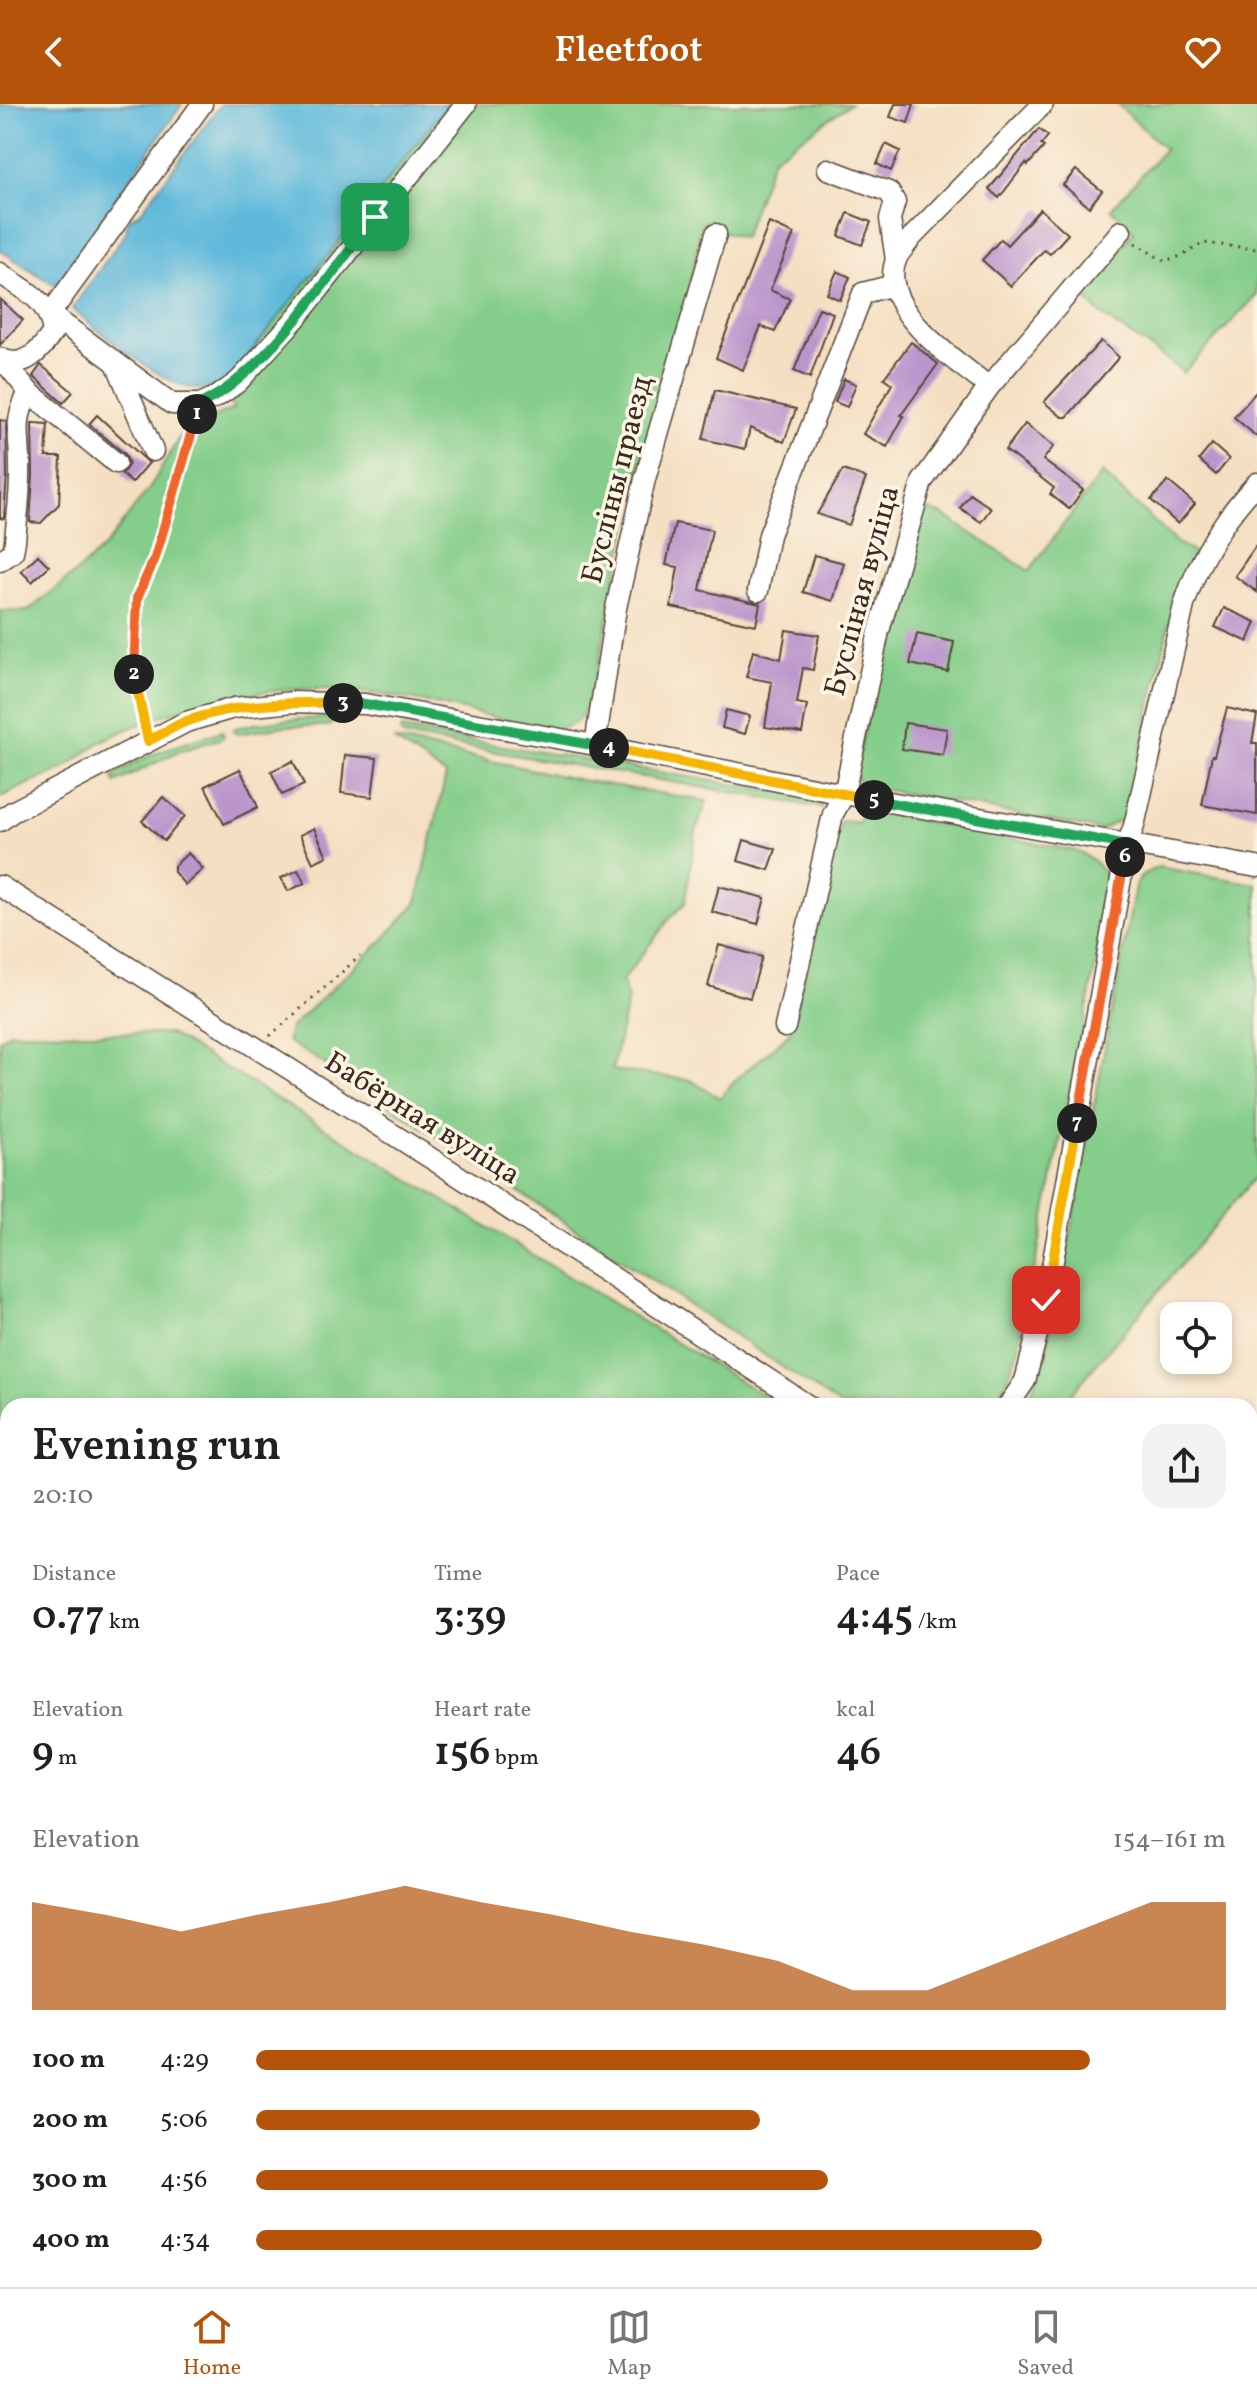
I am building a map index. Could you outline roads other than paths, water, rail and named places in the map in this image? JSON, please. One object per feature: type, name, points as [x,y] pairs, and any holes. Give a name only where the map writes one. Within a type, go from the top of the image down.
[{"type":"street","points":[[1,361],[24,361],[41,351],[53,332],[50,314],[202,104]]},
{"type":"street","points":[[0,273],[172,404],[200,404],[238,382],[297,317],[466,104]]},
{"type":"street","points":[[896,260],[910,239],[1043,104]]},
{"type":"street","points":[[828,169],[889,192],[895,202],[890,219],[896,260],[894,285],[903,311],[989,387]]},
{"type":"street","name":"Бусліная вуліца","points":[[785,1027],[833,814],[844,794],[879,631],[922,482],[989,387],[1121,231]]},
{"type":"street","name":"Бусліны праезд","points":[[595,745],[616,608],[645,479],[716,234]]},
{"type":"street","points":[[758,591],[769,535],[863,293],[894,285]]},
{"type":"street","points":[[1,361],[29,392],[116,463]]},
{"type":"street","points":[[115,362],[153,451]]},
{"type":"street","points":[[0,561],[13,552],[15,541],[21,463],[17,438],[20,409],[29,392]]},
{"type":"street","points":[[1013,1398],[1025,1381],[1046,1300],[1127,845],[1134,826],[1184,605],[1193,577],[1222,525],[1257,483]]},
{"type":"street","points":[[4,810],[186,722],[234,708],[293,702],[365,704],[844,794],[1257,867]]},
{"type":"street","name":"Бабёрная вуліца","points":[[0,886],[451,1171],[797,1398]]},
{"type":"water","points":[[0,104],[182,104],[114,201],[120,209],[107,213],[57,287],[0,250]]},
{"type":"water","points":[[221,104],[448,104],[227,382],[203,389],[172,381],[154,371],[72,309],[127,231],[126,223],[140,213]]}]
